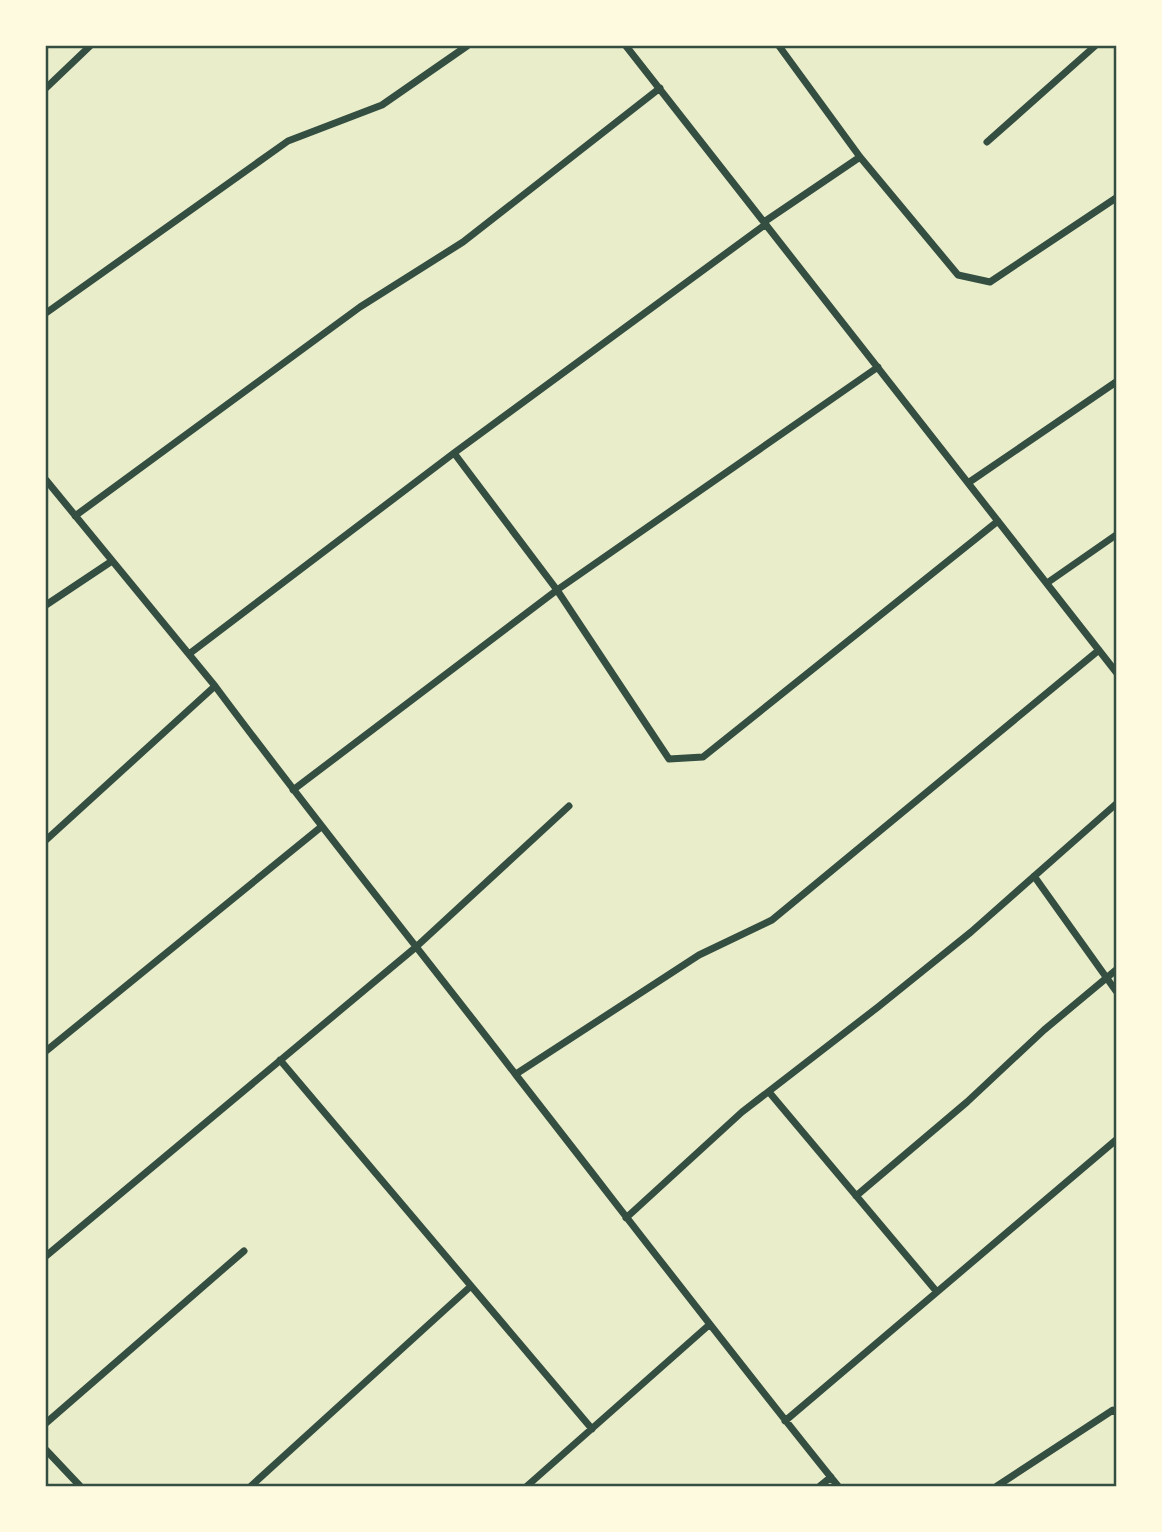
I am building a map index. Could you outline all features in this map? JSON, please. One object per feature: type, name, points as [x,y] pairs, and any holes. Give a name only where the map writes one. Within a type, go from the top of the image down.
[{"type":"street","points":[[46,88],[90,46]]},
{"type":"street","points":[[46,313],[288,141],[382,105],[467,46]]},
{"type":"street","points":[[626,46],[1116,672]]},
{"type":"street","points":[[779,46],[860,157],[958,275],[990,282],[1116,198]]},
{"type":"street","points":[[987,142],[1095,46]]},
{"type":"street","points":[[75,516],[360,307],[463,242],[660,88]]},
{"type":"street","points":[[189,654],[454,453],[766,224],[764,222],[860,157]]},
{"type":"street","points":[[293,790],[557,590],[878,367]]},
{"type":"street","points":[[968,483],[1116,382]]},
{"type":"street","points":[[454,453],[557,590],[669,759],[703,757],[998,521]]},
{"type":"street","points":[[46,480],[215,686],[321,827],[709,1325],[838,1486]]},
{"type":"street","points":[[1047,583],[1116,535]]},
{"type":"street","points":[[46,605],[112,561]]},
{"type":"street","points":[[516,1074],[698,956],[772,920],[1099,650]]},
{"type":"street","points":[[46,840],[215,686]]},
{"type":"street","points":[[626,1218],[742,1112],[888,999],[1116,804]]},
{"type":"street","points":[[46,1256],[416,947],[569,806]]},
{"type":"street","points":[[46,1051],[321,827]]},
{"type":"street","points":[[1034,876],[1116,991]]},
{"type":"street","points":[[856,1196],[1116,970]]},
{"type":"street","points":[[280,1060],[592,1429]]},
{"type":"street","points":[[769,1092],[937,1292]]},
{"type":"street","points":[[785,1421],[1116,1140]]},
{"type":"street","points":[[46,1423],[244,1251]]},
{"type":"street","points":[[251,1486],[471,1286]]},
{"type":"street","points":[[527,1486],[709,1325]]},
{"type":"street","points":[[997,1486],[1113,1410],[1116,1412]]},
{"type":"street","points":[[46,1450],[80,1486]]},
{"type":"street","points":[[820,1486],[831,1478]]}]
